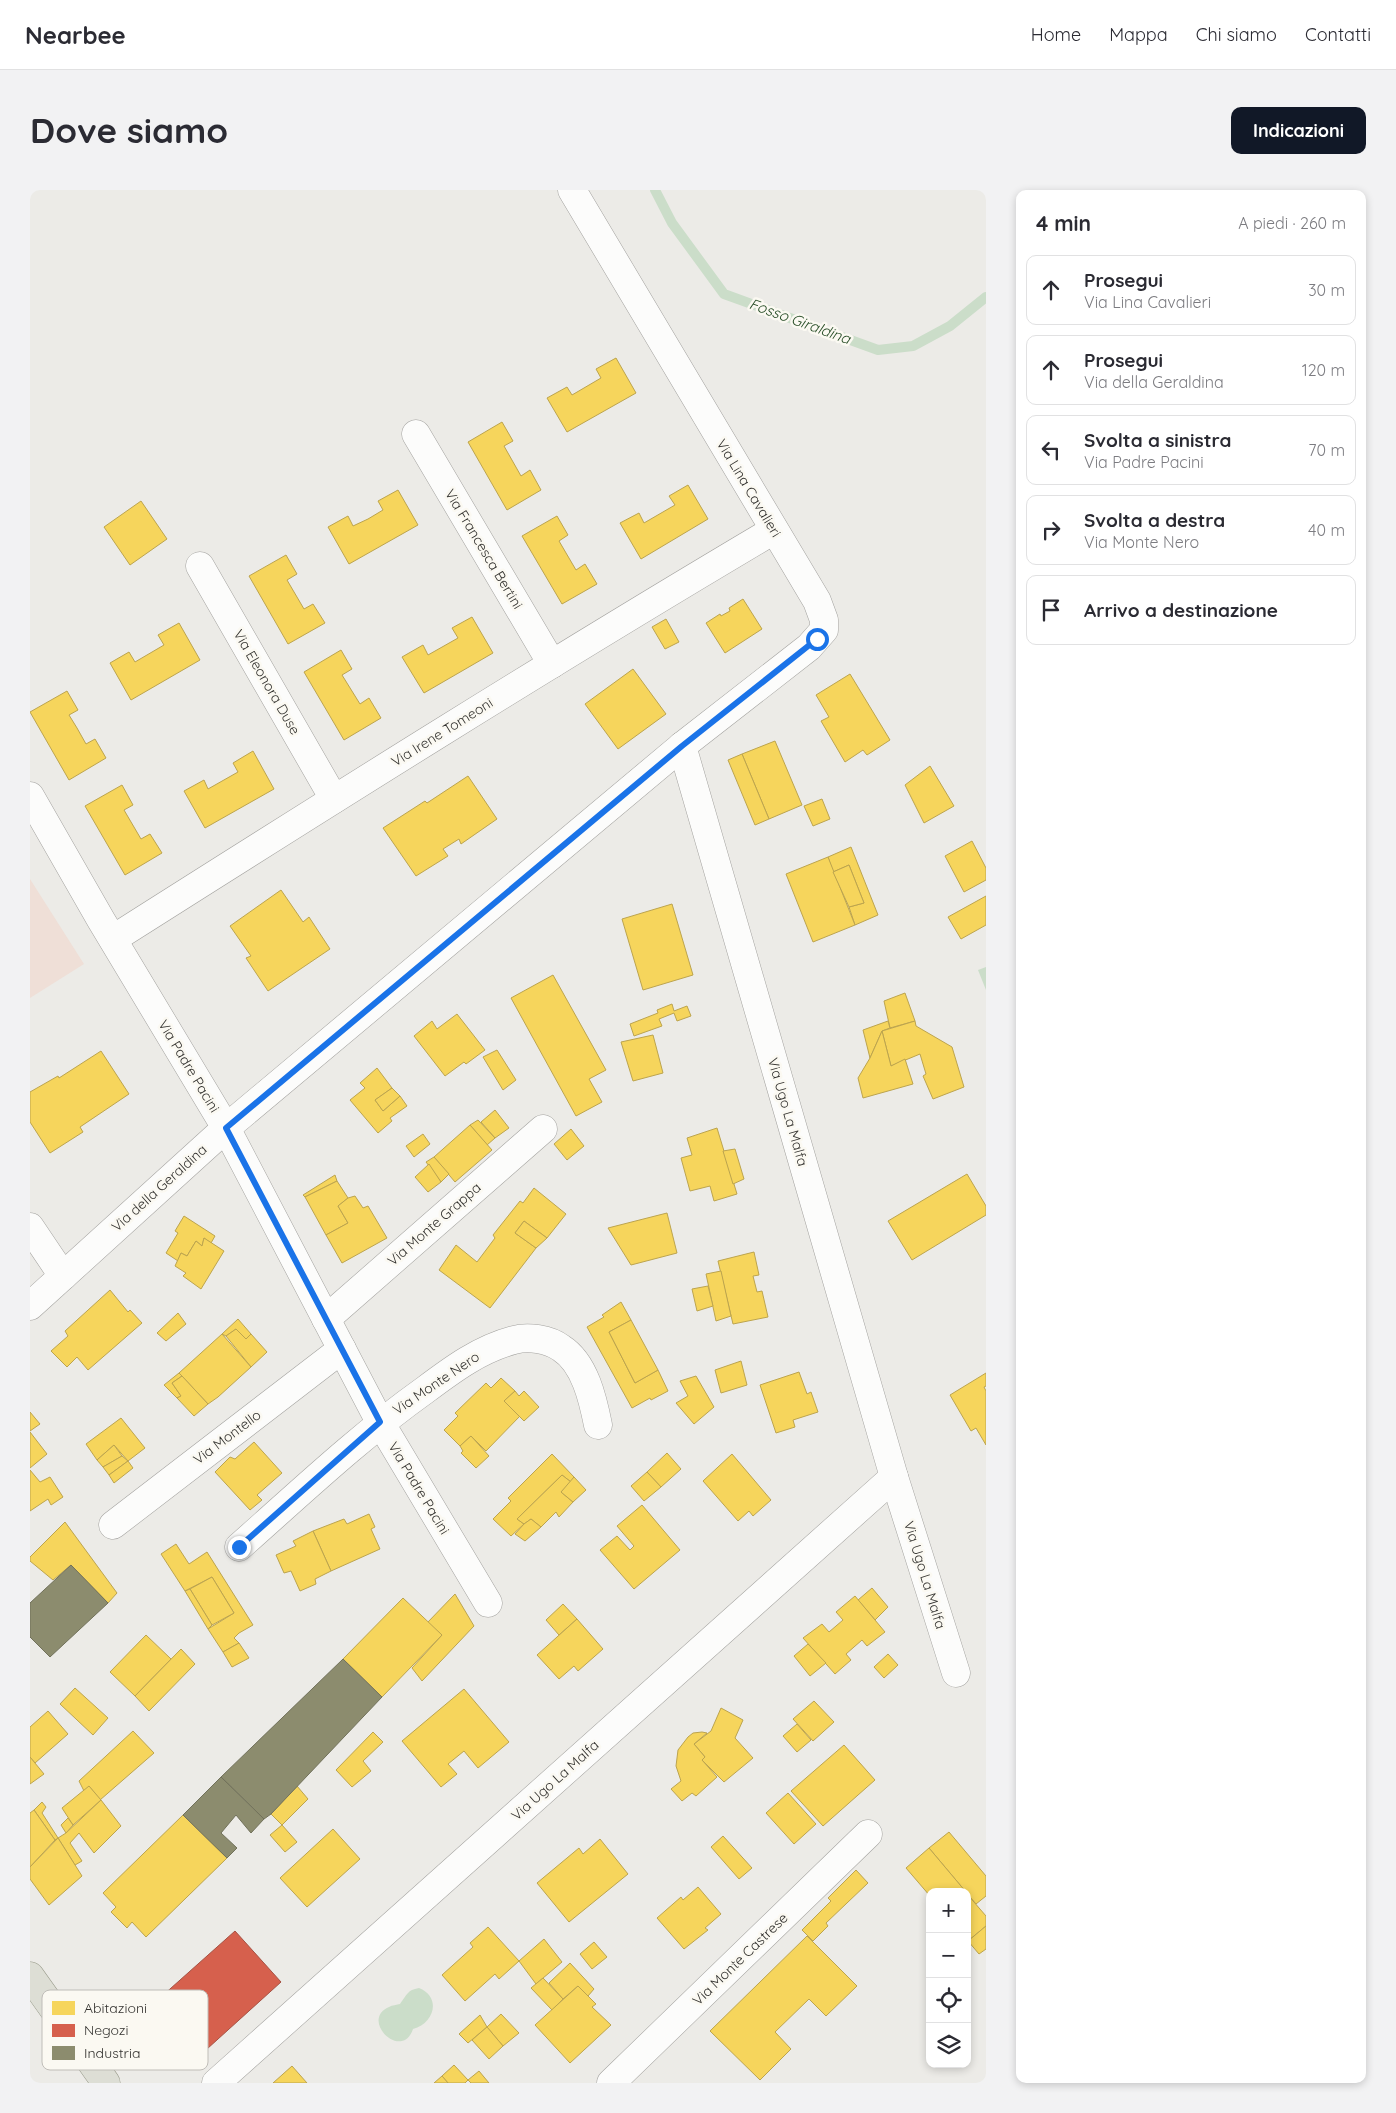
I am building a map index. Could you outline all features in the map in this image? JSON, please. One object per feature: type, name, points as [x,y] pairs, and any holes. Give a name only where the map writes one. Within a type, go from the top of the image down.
[{"type":"main road","points":[[30,1976],[42,1993]]},
{"type":"main road","points":[[97,2070],[106,2083]]},
{"type":"street","name":"Via Lina Cavalieri","points":[[572,190],[817,602],[824,620],[824,630],[809,647],[682,746]]},
{"type":"street","name":"Via Francesca Bertini","points":[[416,434],[552,664]]},
{"type":"street","name":"Via Irene Tomeoni","points":[[113,939],[334,798],[774,530]]},
{"type":"street","name":"Via Eleonora Duse","points":[[200,566],[334,798]]},
{"type":"street","name":"Via della Geraldina","points":[[30,1306],[226,1128],[682,746]]},
{"type":"street","name":"Via Ugo La Malfa","points":[[682,746],[894,1477],[956,1673]]},
{"type":"street","name":"Via Padre Pacini","points":[[32,804],[226,1128],[380,1422],[488,1603]]},
{"type":"street","name":"Via Monte Grappa","points":[[326,1319],[542,1129]]},
{"type":"street","points":[[30,1227],[63,1276]]},
{"type":"street","name":"Via Monte Nero","points":[[239,1547],[380,1422],[461,1363],[496,1346],[520,1339],[531,1339],[559,1346],[572,1358],[580,1370],[593,1400],[598,1425]]},
{"type":"street","name":"Via Montello","points":[[112,1525],[342,1349]]},
{"type":"street","name":"Via Ugo La Malfa","points":[[216,2083],[894,1477]]},
{"type":"street","name":"Via Monte Castrese","points":[[611,2083],[868,1834]]},
{"type":"shaded area","points":[[30,879],[84,964],[30,998]]},
{"type":"shaded area","points":[[986,967],[986,990],[978,970]]},
{"type":"shaded area","points":[[419,1988],[431,1998],[433,2004],[430,2016],[426,2022],[413,2029],[408,2038],[400,2041],[393,2040],[381,2028],[379,2021],[381,2013],[390,2006],[400,2004],[410,1992]]},
{"type":"building: Abitazioni","points":[[616,358],[636,393],[567,432],[547,398],[567,387],[572,395],[601,378],[596,369]]},
{"type":"building: Abitazioni","points":[[502,422],[513,441],[504,446],[521,476],[530,470],[541,490],[507,510],[468,442]]},
{"type":"building: Abitazioni","points":[[688,485],[708,519],[641,559],[620,523],[639,513],[644,523],[675,505],[669,496]]},
{"type":"building: Abitazioni","points":[[398,490],[418,525],[349,564],[328,527],[348,516],[353,526],[368,519],[383,510],[378,501]]},
{"type":"building: Abitazioni","points":[[141,501],[167,539],[130,565],[104,527]]},
{"type":"building: Abitazioni","points":[[557,516],[568,535],[559,541],[576,570],[585,564],[597,584],[562,604],[522,536]]},
{"type":"building: Abitazioni","points":[[286,555],[297,574],[287,580],[304,609],[313,604],[325,623],[288,644],[249,576]]},
{"type":"building: Abitazioni","points":[[743,599],[762,629],[725,653],[706,623],[720,614],[721,616],[730,611],[729,608]]},
{"type":"building: Abitazioni","points":[[472,617],[493,653],[424,693],[402,657],[423,645],[428,655],[458,638],[452,628]]},
{"type":"building: Abitazioni","points":[[666,619],[679,642],[665,649],[652,627]]},
{"type":"building: Abitazioni","points":[[179,623],[200,660],[131,700],[110,663],[129,652],[135,662],[164,645],[158,635]]},
{"type":"building: Abitazioni","points":[[341,650],[352,669],[342,675],[360,704],[369,698],[381,718],[344,740],[304,672]]},
{"type":"building: Abitazioni","points":[[633,669],[666,714],[618,749],[585,704]]},
{"type":"building: Abitazioni","points":[[850,674],[890,740],[867,755],[863,750],[845,762],[821,721],[829,717],[816,695]]},
{"type":"building: Abitazioni","points":[[67,691],[78,710],[69,715],[86,744],[95,739],[106,758],[69,780],[30,712]]},
{"type":"building: Abitazioni","points":[[775,741],[802,805],[769,819],[742,754]]},
{"type":"building: Abitazioni","points":[[253,751],[274,789],[205,828],[184,791],[204,780],[208,789],[238,772],[233,763]]},
{"type":"building: Abitazioni","points":[[742,754],[769,819],[755,825],[728,760]]},
{"type":"building: Abitazioni","points":[[930,766],[954,806],[924,823],[905,785]]},
{"type":"building: Abitazioni","points":[[468,776],[497,819],[461,844],[459,839],[443,849],[448,856],[416,876],[383,828],[425,801],[427,803]]},
{"type":"building: Abitazioni","points":[[122,785],[133,805],[124,810],[141,839],[150,834],[162,853],[125,875],[85,806]]},
{"type":"building: Abitazioni","points":[[822,799],[830,819],[813,826],[804,806]]},
{"type":"building: Abitazioni","points":[[972,841],[986,868],[986,880],[964,892],[945,856]]},
{"type":"building: Abitazioni","points":[[851,847],[878,915],[855,925],[849,907],[864,903],[849,865],[833,872],[828,857]]},
{"type":"building: Abitazioni","points":[[828,857],[855,925],[813,942],[786,874]]},
{"type":"building: Abitazioni","points":[[849,865],[864,903],[849,907],[833,872]]},
{"type":"building: Abitazioni","points":[[281,890],[303,922],[309,917],[330,949],[268,991],[246,958],[251,956],[230,926]]},
{"type":"building: Abitazioni","points":[[986,896],[986,925],[961,939],[948,917]]},
{"type":"building: Abitazioni","points":[[672,904],[693,975],[643,990],[622,919]]},
{"type":"building: Abitazioni","points":[[553,975],[606,1070],[589,1079],[602,1102],[576,1116],[511,998]]},
{"type":"building: Abitazioni","points":[[905,993],[915,1021],[890,1028],[884,1001]]},
{"type":"building: Abitazioni","points":[[672,1004],[674,1011],[687,1006],[691,1016],[677,1021],[674,1013],[659,1019],[662,1026],[634,1036],[630,1024],[658,1013],[657,1010]]},
{"type":"building: Abitazioni","points":[[457,1014],[485,1050],[445,1076],[414,1036],[432,1021],[437,1029]]},
{"type":"building: Abitazioni","points":[[888,1021],[890,1028],[882,1031],[870,1058],[863,1030]]},
{"type":"building: Abitazioni","points":[[915,1021],[916,1026],[952,1047],[964,1087],[933,1099],[923,1076],[926,1074],[920,1054],[891,1066],[882,1031]]},
{"type":"building: Abitazioni","points":[[882,1031],[891,1066],[905,1059],[913,1084],[863,1098],[858,1078],[870,1058]]},
{"type":"building: Abitazioni","points":[[653,1035],[663,1073],[633,1081],[621,1042]]},
{"type":"building: Abitazioni","points":[[497,1050],[516,1080],[503,1090],[483,1057]]},
{"type":"building: Abitazioni","points":[[101,1051],[129,1094],[80,1127],[83,1132],[50,1153],[30,1122],[30,1092],[58,1076],[59,1078]]},
{"type":"building: Abitazioni","points":[[377,1068],[392,1088],[375,1100],[383,1111],[400,1096],[407,1106],[390,1118],[392,1121],[378,1133],[350,1100],[365,1088],[360,1083]]},
{"type":"building: Abitazioni","points":[[392,1088],[400,1096],[383,1111],[375,1100]]},
{"type":"building: Abitazioni","points":[[495,1110],[509,1128],[495,1138],[481,1122]]},
{"type":"building: Abitazioni","points":[[478,1120],[495,1138],[487,1145],[470,1125]]},
{"type":"building: Abitazioni","points":[[470,1125],[492,1150],[455,1182],[434,1157]]},
{"type":"building: Abitazioni","points":[[717,1128],[737,1194],[714,1201],[710,1186],[690,1191],[681,1158],[692,1155],[687,1138]]},
{"type":"building: Abitazioni","points":[[571,1129],[584,1146],[567,1160],[554,1144]]},
{"type":"building: Abitazioni","points":[[423,1134],[430,1144],[414,1157],[406,1146]]},
{"type":"building: Abitazioni","points":[[735,1149],[744,1179],[733,1184],[723,1151]]},
{"type":"building: Abitazioni","points":[[434,1157],[449,1174],[441,1182],[426,1162]]},
{"type":"building: Abitazioni","points":[[429,1164],[441,1182],[428,1192],[415,1177]]},
{"type":"building: Abitazioni","points":[[967,1174],[986,1206],[986,1215],[912,1260],[888,1221]]},
{"type":"building: Abitazioni","points":[[335,1175],[337,1181],[305,1197],[303,1195]]},
{"type":"building: Abitazioni","points":[[337,1181],[348,1198],[338,1206],[348,1223],[326,1235],[305,1197]]},
{"type":"building: Abitazioni","points":[[534,1188],[566,1214],[547,1238],[524,1221],[515,1233],[536,1248],[490,1308],[439,1270],[456,1245],[477,1262],[495,1238],[493,1235],[520,1201],[523,1203]]},
{"type":"building: Abitazioni","points":[[355,1196],[363,1208],[368,1206],[387,1238],[342,1263],[326,1235],[348,1223],[338,1206],[348,1198]]},
{"type":"building: Abitazioni","points":[[667,1213],[677,1253],[631,1265],[608,1228]]},
{"type":"building: Abitazioni","points":[[184,1216],[215,1236],[211,1243],[204,1238],[202,1246],[196,1241],[187,1256],[181,1253],[178,1261],[166,1253],[178,1233],[175,1231]]},
{"type":"building: Abitazioni","points":[[524,1221],[547,1238],[536,1248],[515,1233]]},
{"type":"building: Abitazioni","points":[[204,1238],[224,1251],[201,1289],[183,1276],[186,1273],[175,1266],[181,1253],[187,1256],[196,1241],[202,1246]]},
{"type":"building: Abitazioni","points":[[754,1252],[759,1275],[753,1276],[757,1292],[762,1291],[768,1317],[733,1324],[718,1261]]},
{"type":"building: Abitazioni","points":[[721,1271],[731,1316],[716,1321],[706,1274]]},
{"type":"building: Abitazioni","points":[[708,1286],[713,1306],[697,1311],[692,1289]]},
{"type":"building: Abitazioni","points":[[110,1290],[128,1312],[130,1310],[142,1323],[88,1370],[77,1357],[67,1367],[51,1351],[68,1336],[65,1331]]},
{"type":"building: Abitazioni","points":[[621,1302],[631,1320],[609,1332],[635,1383],[658,1370],[668,1391],[632,1408],[587,1327],[604,1317],[602,1315]]},
{"type":"building: Abitazioni","points":[[178,1313],[186,1324],[166,1341],[157,1333]]},
{"type":"building: Abitazioni","points":[[238,1319],[251,1334],[246,1339],[236,1329],[226,1336],[222,1334]]},
{"type":"building: Abitazioni","points":[[631,1320],[658,1370],[635,1383],[609,1332]]},
{"type":"building: Abitazioni","points":[[236,1329],[246,1339],[251,1334],[267,1352],[251,1367],[226,1336]]},
{"type":"building: Abitazioni","points":[[222,1334],[251,1367],[208,1404],[179,1373]]},
{"type":"building: Abitazioni","points":[[741,1361],[747,1385],[721,1393],[715,1370]]},
{"type":"building: Abitazioni","points":[[799,1372],[807,1394],[811,1392],[818,1412],[793,1420],[795,1427],[776,1433],[760,1385]]},
{"type":"building: Abitazioni","points":[[179,1373],[182,1376],[172,1383],[181,1396],[177,1398],[164,1385]]},
{"type":"building: Abitazioni","points":[[986,1373],[986,1386],[984,1387],[986,1391],[986,1445],[976,1428],[971,1431],[950,1395]]},
{"type":"building: Abitazioni","points":[[182,1376],[208,1404],[194,1416],[177,1398],[181,1396],[172,1383]]},
{"type":"building: Abitazioni","points":[[696,1376],[714,1407],[694,1424],[676,1403],[688,1396],[680,1381]]},
{"type":"building: Abitazioni","points":[[501,1378],[515,1391],[504,1401],[520,1416],[486,1451],[471,1436],[460,1446],[444,1430],[458,1416],[455,1413],[486,1383],[491,1388]]},
{"type":"building: Abitazioni","points":[[515,1391],[519,1396],[524,1391],[539,1407],[524,1421],[504,1401]]},
{"type":"building: Abitazioni","points":[[30,1412],[40,1424],[30,1431]]},
{"type":"building: Abitazioni","points":[[121,1418],[145,1448],[128,1461],[114,1445],[97,1460],[86,1444]]},
{"type":"building: Abitazioni","points":[[30,1432],[47,1454],[30,1468]]},
{"type":"building: Abitazioni","points":[[471,1436],[489,1456],[476,1468],[461,1453],[463,1451],[460,1446]]},
{"type":"building: Abitazioni","points":[[254,1442],[282,1473],[257,1495],[262,1500],[250,1510],[215,1472],[230,1457],[235,1459]]},
{"type":"building: Abitazioni","points":[[114,1445],[122,1456],[103,1467],[97,1460]]},
{"type":"building: Abitazioni","points":[[667,1453],[681,1469],[661,1487],[647,1472]]},
{"type":"building: Abitazioni","points":[[552,1454],[574,1477],[571,1482],[562,1475],[517,1519],[524,1524],[511,1536],[493,1519],[511,1501],[508,1498]]},
{"type":"building: Abitazioni","points":[[732,1454],[771,1500],[753,1516],[749,1511],[738,1521],[703,1481]]},
{"type":"building: Abitazioni","points":[[122,1456],[128,1461],[109,1475],[103,1467]]},
{"type":"building: Abitazioni","points":[[128,1461],[133,1468],[114,1483],[109,1475]]},
{"type":"building: Abitazioni","points":[[30,1470],[40,1482],[50,1477],[63,1497],[51,1505],[48,1499],[30,1511]]},
{"type":"building: Abitazioni","points":[[647,1472],[661,1487],[644,1501],[631,1486]]},
{"type":"building: Abitazioni","points":[[562,1475],[571,1482],[561,1492],[573,1502],[559,1517],[556,1512],[541,1527],[531,1519],[524,1524],[517,1519]]},
{"type":"building: Abitazioni","points":[[574,1477],[586,1490],[573,1502],[561,1492]]},
{"type":"building: Abitazioni","points":[[642,1505],[680,1550],[634,1589],[600,1550],[617,1536],[630,1550],[634,1546],[617,1526]]},
{"type":"building: Abitazioni","points":[[369,1514],[375,1527],[371,1529],[380,1549],[331,1571],[313,1531],[344,1519],[347,1524]]},
{"type":"building: Abitazioni","points":[[531,1519],[541,1527],[525,1541],[515,1534]]},
{"type":"building: Abitazioni","points":[[65,1522],[117,1593],[108,1603],[71,1565],[53,1580],[30,1561],[30,1557]]},
{"type":"building: Abitazioni","points":[[313,1531],[331,1571],[315,1579],[316,1584],[300,1591],[291,1571],[284,1573],[276,1555],[296,1546],[293,1541]]},
{"type":"building: Abitazioni","points":[[176,1544],[189,1564],[207,1552],[253,1625],[234,1638],[239,1643],[223,1652],[208,1629],[234,1613],[212,1577],[185,1591],[161,1554]]},
{"type":"building: Abitazioni","points":[[212,1577],[234,1613],[212,1625],[190,1589]]},
{"type":"building: Abitazioni","points":[[872,1588],[888,1607],[875,1620],[858,1600]]},
{"type":"building: Abitazioni","points":[[190,1589],[212,1625],[208,1629],[185,1591]]},
{"type":"building: Abitazioni","points":[[455,1594],[474,1626],[422,1681],[412,1668],[442,1635],[427,1623]]},
{"type":"building: Abitazioni","points":[[855,1596],[885,1632],[867,1646],[862,1640],[846,1654],[851,1660],[835,1674],[803,1638],[822,1624],[829,1632],[843,1620],[836,1612]]},
{"type":"building: Abitazioni","points":[[403,1598],[442,1635],[382,1697],[343,1659]]},
{"type":"building: Abitazioni","points":[[563,1604],[577,1619],[559,1635],[546,1620]]},
{"type":"building: Abitazioni","points":[[577,1619],[603,1649],[578,1671],[574,1666],[559,1679],[537,1655]]},
{"type":"building: Abitazioni","points":[[146,1635],[171,1659],[135,1696],[110,1672]]},
{"type":"building: Abitazioni","points":[[239,1643],[249,1658],[232,1667],[223,1652]]},
{"type":"building: Abitazioni","points":[[808,1644],[826,1663],[810,1676],[794,1656]]},
{"type":"building: Abitazioni","points":[[181,1649],[195,1664],[149,1711],[135,1696]]},
{"type":"building: Abitazioni","points":[[888,1654],[898,1665],[884,1678],[874,1667]]},
{"type":"building: Abitazioni","points":[[75,1688],[108,1718],[93,1735],[60,1704]]},
{"type":"building: Abitazioni","points":[[464,1689],[509,1742],[478,1768],[464,1751],[448,1764],[457,1774],[441,1787],[402,1741]]},
{"type":"building: Abitazioni","points":[[814,1701],[834,1722],[813,1741],[793,1719]]},
{"type":"building: Abitazioni","points":[[721,1708],[743,1720],[735,1738],[753,1758],[724,1782],[702,1760],[705,1757],[694,1744],[711,1731]]},
{"type":"building: Abitazioni","points":[[48,1711],[68,1734],[35,1763],[30,1757],[30,1727]]},
{"type":"building: Abitazioni","points":[[797,1724],[811,1740],[797,1752],[783,1736]]},
{"type":"building: Abitazioni","points":[[133,1731],[154,1753],[100,1800],[89,1786],[84,1791],[79,1781]]},
{"type":"building: Abitazioni","points":[[373,1732],[383,1742],[363,1761],[371,1771],[352,1787],[336,1770]]},
{"type":"building: Abitazioni","points":[[693,1733],[707,1733],[694,1744],[705,1757],[702,1760],[717,1777],[696,1796],[692,1793],[682,1801],[671,1789],[681,1781],[676,1766],[678,1750]]},
{"type":"building: Abitazioni","points":[[844,1745],[875,1780],[823,1826],[791,1791]]},
{"type":"building: Abitazioni","points":[[30,1757],[44,1774],[30,1784]]},
{"type":"building: Abitazioni","points":[[89,1786],[101,1800],[73,1825],[62,1808]]},
{"type":"building: Abitazioni","points":[[297,1786],[308,1799],[282,1825],[271,1814]]},
{"type":"building: Abitazioni","points":[[788,1793],[816,1824],[794,1844],[766,1813]]},
{"type":"building: Abitazioni","points":[[101,1800],[121,1826],[94,1853],[79,1833],[70,1843],[82,1861],[75,1865],[58,1838],[66,1833]]},
{"type":"building: Abitazioni","points":[[42,1802],[46,1807],[42,1813],[58,1838],[55,1840],[34,1810]]},
{"type":"building: Abitazioni","points":[[34,1810],[55,1840],[30,1867],[30,1813]]},
{"type":"building: Abitazioni","points":[[183,1815],[227,1858],[146,1937],[132,1922],[127,1928],[111,1912],[116,1907],[103,1893]]},
{"type":"building: Abitazioni","points":[[68,1818],[73,1825],[66,1833],[61,1825]]},
{"type":"building: Abitazioni","points":[[282,1825],[297,1842],[285,1852],[270,1835]]},
{"type":"building: Abitazioni","points":[[333,1829],[360,1859],[307,1907],[280,1878]]},
{"type":"building: Abitazioni","points":[[949,1832],[986,1876],[986,1896],[976,1904],[971,1898],[971,1888],[963,1888],[929,1848]]},
{"type":"building: Abitazioni","points":[[723,1836],[752,1868],[739,1879],[711,1847]]},
{"type":"building: Abitazioni","points":[[58,1838],[82,1876],[49,1905],[30,1879],[30,1867]]},
{"type":"building: Abitazioni","points":[[600,1839],[628,1874],[569,1922],[537,1883],[579,1848],[583,1854]]},
{"type":"building: Abitazioni","points":[[929,1848],[963,1888],[926,1888],[926,1891],[906,1868]]},
{"type":"building: Abitazioni","points":[[856,1870],[868,1883],[826,1923],[828,1926],[813,1941],[802,1930],[831,1901],[828,1898]]},
{"type":"building: Abitazioni","points":[[698,1887],[721,1914],[705,1928],[708,1930],[684,1949],[657,1918],[681,1897],[683,1900]]},
{"type":"building: Abitazioni","points":[[971,1899],[986,1916],[986,1926],[971,1938]]},
{"type":"building: Abitazioni","points":[[986,1926],[986,1949],[979,1954],[971,1945],[971,1938]]},
{"type":"building: Abitazioni","points":[[488,1927],[519,1961],[499,1979],[495,1974],[465,2001],[442,1975],[473,1947],[470,1943]]},
{"type":"building: Abitazioni","points":[[807,1936],[857,1986],[826,2016],[809,1999],[775,2032],[791,2049],[760,2080],[710,2031]]},
{"type":"building: Abitazioni","points":[[544,1939],[562,1962],[536,1984],[519,1961]]},
{"type":"building: Abitazioni","points":[[594,1942],[607,1957],[592,1969],[580,1954]]},
{"type":"building: Abitazioni","points":[[570,1963],[594,1989],[588,1996],[578,1986],[563,1999],[549,1983]]},
{"type":"building: Abitazioni","points":[[543,1978],[563,1999],[552,2010],[531,1988]]},
{"type":"building: Abitazioni","points":[[578,1986],[596,2004],[592,2007],[611,2025],[570,2063],[535,2025]]},
{"type":"building: Abitazioni","points":[[501,2014],[519,2033],[503,2046],[487,2027]]},
{"type":"building: Abitazioni","points":[[480,2015],[487,2027],[468,2043],[459,2034]]},
{"type":"building: Abitazioni","points":[[487,2027],[503,2046],[489,2059],[472,2040]]},
{"type":"building: Abitazioni","points":[[454,2065],[468,2080],[465,2083],[448,2083],[442,2076]]},
{"type":"building: Abitazioni","points":[[292,2066],[307,2083],[273,2083]]},
{"type":"building: Abitazioni","points":[[479,2071],[489,2083],[471,2083],[468,2080]]},
{"type":"building: Abitazioni","points":[[442,2076],[448,2083],[434,2083]]},
{"type":"building: Negozi","points":[[235,1931],[281,1982],[208,2048],[208,1990],[169,1990]]},
{"type":"building: Industria","points":[[71,1565],[108,1603],[50,1657],[30,1637],[30,1603]]},
{"type":"building: Industria","points":[[343,1659],[382,1697],[271,1814],[264,1819],[221,1777]]},
{"type":"building: Industria","points":[[221,1777],[264,1819],[251,1833],[236,1815],[221,1833],[237,1848],[227,1858],[183,1815]]},
{"type":"waterway","name":"Fosso Giraldina","points":[[655,190],[672,223],[724,294],[878,350],[913,346],[950,326],[986,297]]},
{"type":"route","points":[[239,1547],[380,1422],[226,1128],[682,746],[817,639]]}]
